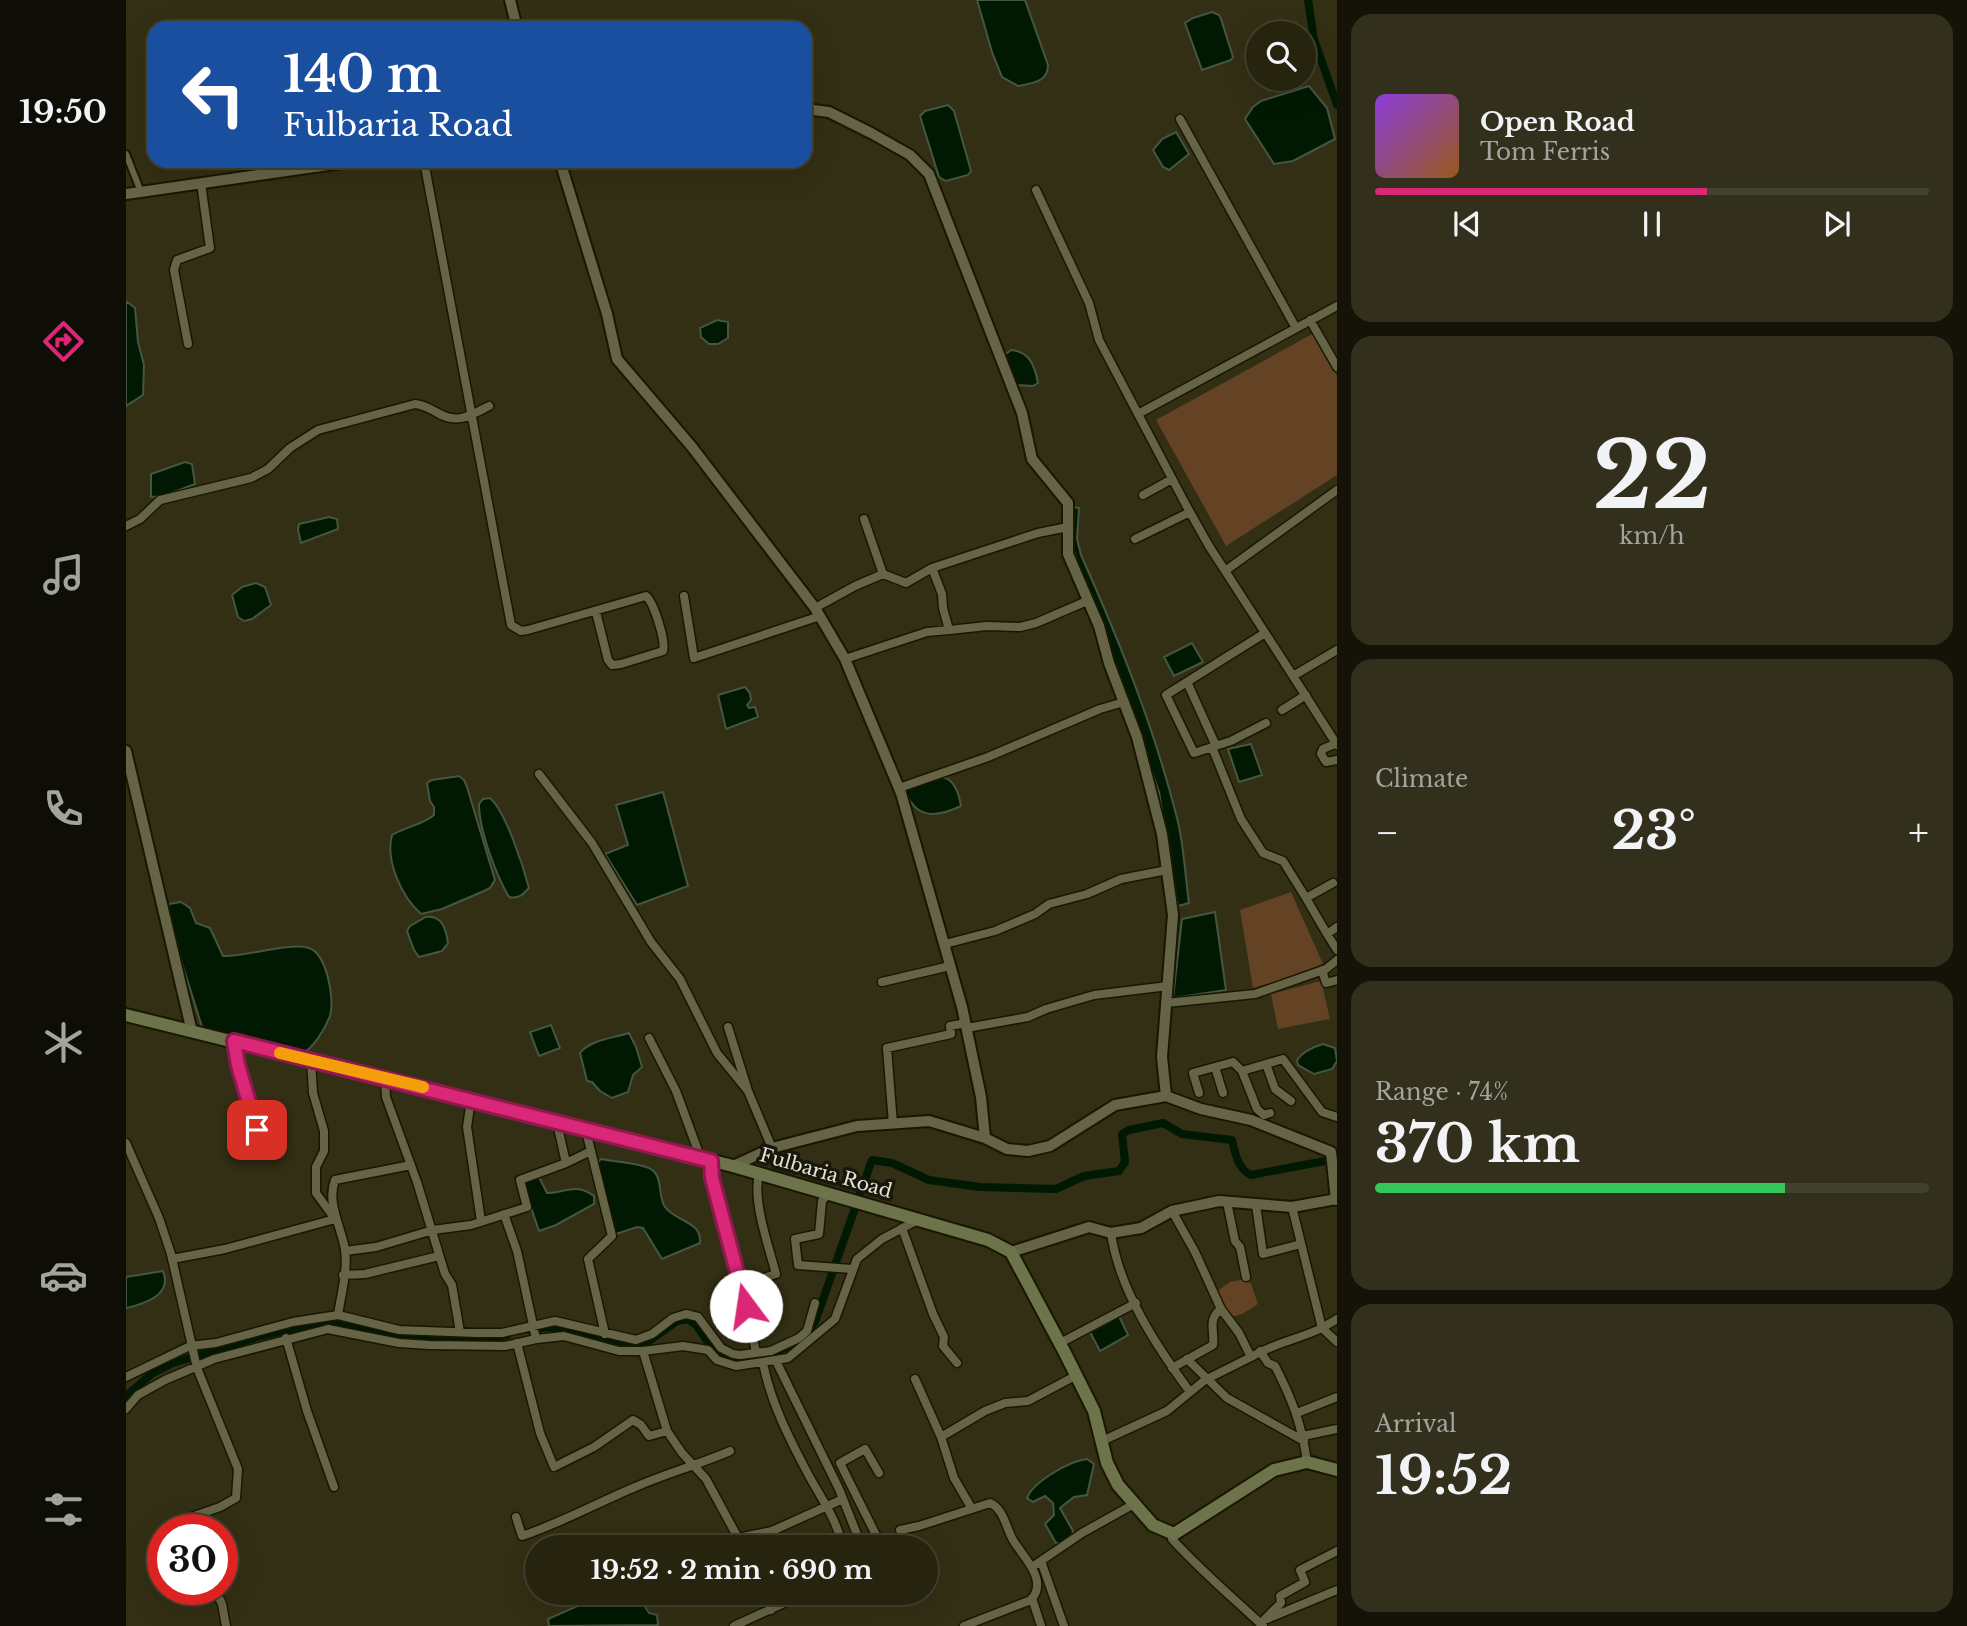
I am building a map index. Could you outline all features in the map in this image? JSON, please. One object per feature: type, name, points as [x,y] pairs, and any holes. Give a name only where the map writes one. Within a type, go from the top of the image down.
[{"type":"main road","name":"Fulbaria Road","points":[[129,1018],[386,1078],[586,1131],[733,1166],[988,1240],[1011,1252]]},
{"type":"main road","points":[[1011,1252],[1094,1411],[1107,1463],[1118,1485],[1153,1525],[1174,1534],[1274,1470],[1307,1462],[1337,1470]]},
{"type":"street","points":[[510,0],[515,21]]},
{"type":"street","points":[[812,110],[829,111],[871,133],[910,155],[929,174],[995,340],[1006,377],[1022,412],[1032,459],[1068,503],[1068,554],[1099,626],[1109,663],[1137,737],[1162,834],[1173,915],[1163,1057],[1166,1096]]},
{"type":"street","points":[[1180,119],[1296,328]]},
{"type":"street","points":[[126,154],[141,192]]},
{"type":"street","points":[[126,194],[307,168]]},
{"type":"street","points":[[425,168],[510,625],[521,631],[528,630],[646,596],[652,601],[665,645],[663,651],[611,665],[596,611]]},
{"type":"street","points":[[562,168],[607,314],[617,359],[692,447],[817,612],[845,659],[899,788],[945,944],[981,1097],[985,1138]]},
{"type":"street","points":[[188,344],[174,270],[177,260],[211,248],[201,183]]},
{"type":"street","points":[[1036,190],[1088,303],[1099,340],[1172,479],[1225,571],[1337,744],[1323,749],[1321,754],[1324,760],[1337,760]]},
{"type":"street","points":[[1138,414],[1337,306]]},
{"type":"street","points":[[1310,320],[1337,367]]},
{"type":"street","points":[[126,526],[140,519],[160,500],[251,478],[268,469],[290,448],[318,430],[415,404],[424,405],[449,419],[457,420],[489,406]]},
{"type":"street","points":[[1143,495],[1172,479]]},
{"type":"street","points":[[1225,571],[1337,490]]},
{"type":"street","points":[[1135,539],[1190,512]]},
{"type":"street","points":[[864,519],[883,574]]},
{"type":"street","points":[[684,596],[694,658],[817,612],[855,586],[883,574],[906,583],[932,568],[1038,533],[1068,527]]},
{"type":"street","points":[[932,568],[942,594],[949,630]]},
{"type":"street","points":[[845,659],[927,632],[987,626],[1020,627],[1087,601]]},
{"type":"street","points":[[1265,633],[1166,695],[1194,753],[1231,741],[1266,723]]},
{"type":"street","points":[[1293,676],[1337,650]]},
{"type":"street","points":[[1187,682],[1241,820],[1263,853],[1283,861],[1337,950]]},
{"type":"street","points":[[1282,710],[1306,695]]},
{"type":"street","points":[[899,788],[988,757],[1100,709],[1124,702]]},
{"type":"street","points":[[126,751],[191,1032]]},
{"type":"street","points":[[539,774],[592,843],[651,942],[680,979],[717,1053],[748,1091]]},
{"type":"street","points":[[945,944],[995,931],[1035,914],[1049,904],[1087,894],[1121,879],[1167,870]]},
{"type":"street","points":[[1306,898],[1336,885]]},
{"type":"street","points":[[1327,933],[1337,927]]},
{"type":"street","points":[[1166,1003],[1255,994],[1322,970],[1337,960]]},
{"type":"street","points":[[882,982],[950,966]]},
{"type":"street","points":[[1322,970],[1326,983],[1337,980]]},
{"type":"street","points":[[893,1124],[887,1048],[951,1034],[950,1026],[1028,1017],[1094,995],[1168,986]]},
{"type":"street","points":[[728,1027],[748,1091],[772,1148]]},
{"type":"street","points":[[649,1038],[706,1160],[741,1285],[756,1352]]},
{"type":"street","points":[[234,1041],[240,1075],[257,1130]]},
{"type":"street","points":[[1242,1071],[1283,1059],[1322,1112],[1337,1117]]},
{"type":"street","points":[[311,1060],[313,1093],[324,1131],[324,1151],[316,1167],[316,1193],[335,1219]]},
{"type":"street","points":[[1199,1093],[1193,1073],[1233,1062],[1242,1071],[1256,1109],[1264,1115],[1270,1112]]},
{"type":"street","points":[[1266,1064],[1275,1089],[1291,1101]]},
{"type":"street","points":[[1216,1067],[1223,1093]]},
{"type":"street","points":[[386,1078],[386,1097],[433,1230],[439,1256],[452,1285],[460,1332]]},
{"type":"street","points":[[733,1166],[772,1148],[857,1126],[929,1121],[985,1138],[1007,1149],[1028,1151],[1050,1146],[1115,1105],[1166,1096],[1201,1109],[1251,1120],[1331,1152],[1337,1200],[1292,1207],[1219,1201],[1172,1211],[1141,1228],[1111,1233],[1089,1227],[1011,1252]]},
{"type":"street","points":[[471,1100],[467,1127],[481,1221]]},
{"type":"street","points":[[557,1123],[566,1163]]},
{"type":"street","points":[[586,1131],[612,1236],[588,1259],[606,1334]]},
{"type":"street","points":[[126,1143],[159,1217],[172,1259],[190,1346],[238,1469],[236,1498],[200,1514]]},
{"type":"street","points":[[345,1251],[376,1247],[433,1230],[471,1226],[527,1207],[520,1180],[591,1151]]},
{"type":"street","points":[[338,1315],[345,1251],[335,1219],[332,1187],[335,1180],[411,1165]]},
{"type":"street","points":[[741,1285],[776,1274],[761,1213],[756,1183],[759,1174]]},
{"type":"street","points":[[828,1194],[822,1201],[819,1234],[795,1239],[798,1265],[852,1269]]},
{"type":"street","points":[[1227,1202],[1246,1277]]},
{"type":"street","points":[[1256,1205],[1263,1254],[1301,1244]]},
{"type":"street","points":[[1292,1207],[1322,1328],[1337,1342]]},
{"type":"street","points":[[1172,1211],[1195,1252],[1221,1309],[1239,1333],[1251,1357]]},
{"type":"street","points":[[504,1214],[517,1251],[536,1339]]},
{"type":"street","points":[[172,1259],[225,1249],[335,1219]]},
{"type":"street","points":[[126,1409],[138,1395],[214,1359],[328,1329],[399,1343],[474,1347],[505,1346],[564,1336],[619,1350],[643,1351],[683,1346],[708,1350],[717,1360],[736,1366],[776,1361],[788,1358],[835,1319],[857,1259],[918,1220]]},
{"type":"street","points":[[902,1228],[944,1337],[943,1346],[957,1363]]},
{"type":"street","points":[[1111,1233],[1114,1258],[1136,1303],[1172,1367],[1190,1392]]},
{"type":"street","points":[[343,1275],[365,1273],[439,1256]]},
{"type":"street","points":[[126,1377],[190,1346],[216,1343],[282,1325],[338,1315],[399,1330],[460,1332],[502,1332],[555,1321],[636,1340],[652,1334],[680,1315],[694,1315],[721,1348],[733,1354],[771,1351],[799,1338],[807,1331],[815,1303]]},
{"type":"street","points":[[1060,1343],[1136,1303]]},
{"type":"street","points":[[1172,1367],[1213,1345],[1213,1315],[1221,1309]]},
{"type":"street","points":[[1102,1441],[1167,1410],[1205,1380],[1260,1351],[1298,1339],[1337,1319]]},
{"type":"street","points":[[286,1338],[307,1411],[334,1486]]},
{"type":"street","points":[[517,1343],[540,1433],[554,1467],[594,1447],[633,1420],[641,1425],[649,1436],[667,1431]]},
{"type":"street","points":[[643,1351],[667,1431],[706,1479],[736,1535]]},
{"type":"street","points":[[1260,1351],[1268,1363],[1275,1366],[1297,1413],[1307,1462]]},
{"type":"street","points":[[1187,1359],[1220,1393],[1241,1407],[1304,1438],[1337,1429]]},
{"type":"street","points":[[776,1361],[843,1499],[857,1535]]},
{"type":"street","points":[[763,1363],[781,1421],[839,1535]]},
{"type":"street","points":[[941,1437],[985,1411],[1005,1403],[1028,1401],[1077,1376]]},
{"type":"street","points":[[915,1379],[941,1437],[954,1478],[972,1509]]},
{"type":"street","points":[[1297,1413],[1337,1397]]},
{"type":"street","points":[[876,1535],[840,1463],[865,1449],[879,1473]]},
{"type":"street","points":[[516,1517],[522,1536],[555,1525],[636,1486],[694,1467],[730,1451]]},
{"type":"street","points":[[753,1535],[772,1531],[843,1499]]},
{"type":"street","points":[[902,1535],[900,1530],[990,1503],[995,1505],[1032,1567],[1037,1585],[1032,1598],[1041,1626]]},
{"type":"street","points":[[1032,1567],[1134,1504]]},
{"type":"street","points":[[1174,1534],[1172,1539],[1195,1564],[1263,1623]]},
{"type":"street","points":[[1263,1623],[1279,1607],[1280,1596],[1305,1582],[1300,1570],[1337,1551]]},
{"type":"street","points":[[1041,1561],[1064,1626]]},
{"type":"street","points":[[1263,1623],[1337,1590]]},
{"type":"street","points":[[964,1626],[1032,1598]]},
{"type":"street","points":[[222,1605],[226,1626]]},
{"type":"street","points":[[768,1605],[771,1610]]},
{"type":"street","points":[[734,1626],[781,1605]]},
{"type":"shaded area","points":[[977,0],[1025,0],[1048,65],[1042,78],[1034,83],[1018,86],[1002,77]]},
{"type":"shaded area","points":[[1212,12],[1221,19],[1233,57],[1202,70],[1185,23]]},
{"type":"shaded area","points":[[1293,91],[1313,91],[1327,108],[1335,139],[1293,161],[1274,164],[1245,119],[1261,101]]},
{"type":"shaded area","points":[[948,105],[954,111],[971,171],[968,175],[946,181],[939,177],[920,116],[925,111]]},
{"type":"shaded area","points":[[1176,132],[1189,154],[1169,170],[1163,167],[1153,150],[1162,139]]},
{"type":"shaded area","points":[[126,301],[135,308],[138,342],[144,365],[143,395],[126,406]]},
{"type":"shaded area","points":[[717,320],[728,322],[728,338],[718,344],[709,344],[701,337],[700,328]]},
{"type":"shaded area","points":[[1314,333],[1337,376],[1337,475],[1226,546],[1156,420]]},
{"type":"shaded area","points":[[1011,350],[1027,357],[1038,383],[1033,386],[1017,385],[1005,358]]},
{"type":"shaded area","points":[[185,462],[192,464],[195,484],[164,496],[151,497],[151,474]]},
{"type":"shaded area","points":[[1073,507],[1079,508],[1077,539],[1081,555],[1135,684],[1168,784],[1181,839],[1189,903],[1178,906],[1159,792],[1073,549]]},
{"type":"shaded area","points":[[329,517],[337,519],[338,529],[301,543],[299,524]]},
{"type":"shaded area","points":[[256,583],[265,587],[271,605],[252,619],[244,621],[238,617],[232,595],[242,587]]},
{"type":"shaded area","points":[[1192,643],[1203,662],[1174,676],[1164,657]]},
{"type":"shaded area","points":[[745,687],[751,700],[747,705],[749,708],[755,707],[758,717],[726,729],[718,695]]},
{"type":"shaded area","points":[[1251,744],[1262,775],[1239,782],[1228,749]]},
{"type":"shaded area","points":[[459,776],[467,787],[495,880],[490,888],[484,891],[442,909],[421,914],[407,898],[397,878],[391,856],[392,835],[434,815],[427,783]]},
{"type":"shaded area","points":[[942,777],[953,784],[961,806],[935,814],[921,811],[914,806],[905,790]]},
{"type":"shaded area","points":[[663,792],[688,886],[637,905],[605,854],[628,845],[616,805]]},
{"type":"shaded area","points":[[490,798],[508,827],[529,888],[518,897],[509,897],[485,839],[479,804],[483,799]]},
{"type":"shaded area","points":[[1291,892],[1323,964],[1306,973],[1253,988],[1240,910]]},
{"type":"shaded area","points":[[181,902],[190,908],[196,923],[210,928],[223,956],[290,947],[309,948],[315,952],[321,959],[328,978],[331,1009],[325,1027],[310,1048],[301,1054],[202,1027],[166,912],[169,904]]},
{"type":"shaded area","points":[[1215,912],[1226,990],[1173,998],[1182,919]]},
{"type":"shaded area","points":[[426,917],[439,921],[448,943],[442,951],[419,957],[407,931],[410,926]]},
{"type":"shaded area","points":[[1321,981],[1330,1019],[1278,1029],[1271,994]]},
{"type":"shaded area","points":[[551,1025],[560,1048],[539,1056],[530,1032]]},
{"type":"shaded area","points":[[629,1033],[642,1067],[633,1075],[628,1092],[612,1098],[587,1081],[580,1053],[596,1042]]},
{"type":"shaded area","points":[[1323,1044],[1335,1048],[1337,1061],[1332,1069],[1314,1074],[1298,1065],[1297,1060],[1302,1054]]},
{"type":"shaded area","points":[[601,1159],[638,1164],[654,1171],[659,1180],[665,1207],[697,1230],[700,1243],[662,1259],[643,1228],[637,1227],[616,1234],[598,1168]]},
{"type":"shaded area","points":[[539,1177],[547,1193],[581,1190],[594,1196],[594,1204],[556,1225],[539,1231],[522,1181]]},
{"type":"shaded area","points":[[163,1271],[164,1286],[155,1297],[126,1308],[126,1277]]},
{"type":"shaded area","points":[[1245,1279],[1251,1284],[1258,1304],[1231,1317],[1216,1292],[1230,1282]]},
{"type":"shaded area","points":[[1119,1316],[1128,1335],[1100,1351],[1090,1332]]},
{"type":"shaded area","points":[[1087,1459],[1094,1464],[1087,1495],[1074,1497],[1060,1508],[1073,1531],[1062,1543],[1056,1543],[1045,1524],[1054,1515],[1053,1503],[1045,1496],[1033,1502],[1027,1498],[1036,1485],[1052,1473]]},
{"type":"shaded area","points":[[580,1605],[644,1605],[649,1613],[657,1615],[658,1625],[549,1626],[548,1619]]},
{"type":"waterway","points":[[1308,0],[1314,39],[1337,105]]},
{"type":"waterway","points":[[530,1330],[547,1327],[642,1346],[677,1321],[688,1319],[696,1325],[715,1352],[745,1364],[798,1343],[815,1322],[872,1160],[892,1163],[929,1180],[980,1187],[1056,1189],[1084,1176],[1119,1171],[1125,1162],[1122,1134],[1163,1123],[1182,1134],[1232,1140],[1240,1165],[1251,1175],[1325,1161]]},
{"type":"waterway","points":[[126,1396],[153,1373],[173,1363],[261,1336],[328,1321],[398,1337],[507,1335]]},
{"type":"slow traffic","points":[[280,1053],[423,1087]]},
{"type":"route","points":[[257,1130],[247,1101],[234,1041],[711,1161],[712,1178],[746,1306]]}]
